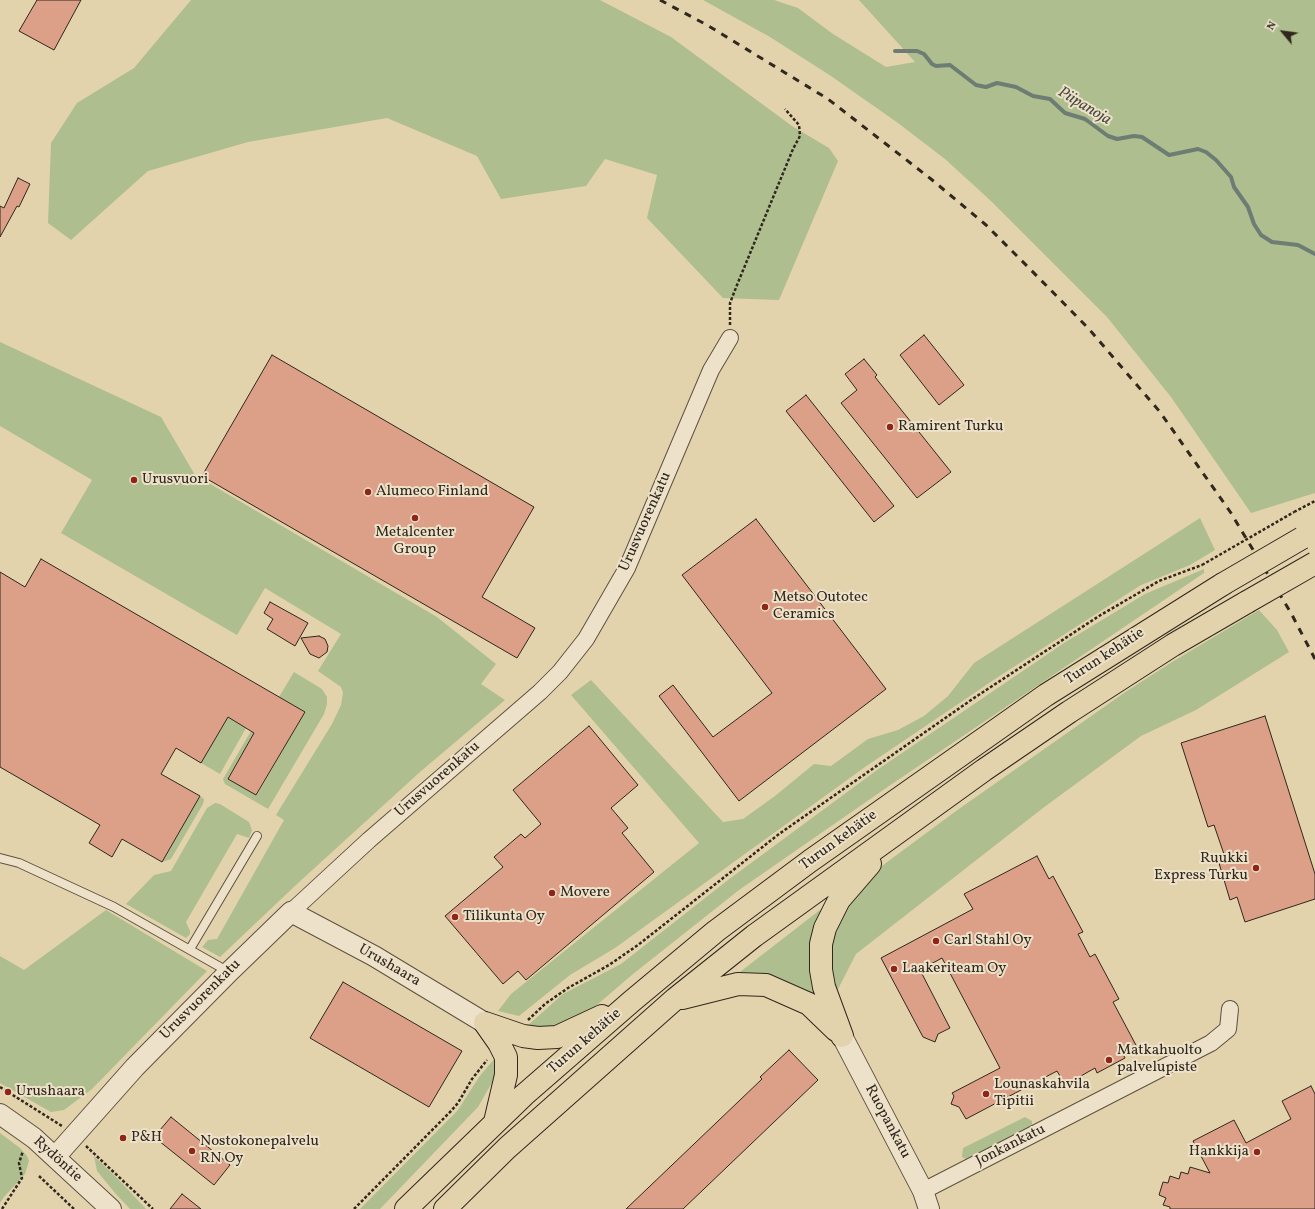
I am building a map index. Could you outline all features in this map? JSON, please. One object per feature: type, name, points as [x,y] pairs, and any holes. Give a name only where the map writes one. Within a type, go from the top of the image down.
[{"type":"highway","name":"Turun kehätie","points":[[445,1209],[507,1148],[675,999],[754,936],[902,829],[934,789],[1046,695],[1223,584],[1308,534]]},
{"type":"highway","name":"Turun kehätie","points":[[406,1209],[495,1122],[632,1001],[716,931],[810,861],[1075,708],[1173,645],[1315,563]]},
{"type":"highway","points":[[842,1036],[824,987],[821,970],[821,944],[825,928],[831,913],[846,890],[902,829]]},
{"type":"highway","points":[[675,999],[738,984],[766,985],[809,1004],[818,1011],[842,1036]]},
{"type":"highway","points":[[485,1023],[523,1036],[538,1038],[556,1037],[572,1031],[632,1001]]},
{"type":"highway","points":[[485,1023],[499,1043],[506,1057],[506,1075],[495,1122]]},
{"type":"street","name":"Urusvuorenkatu","points":[[55,1157],[135,1067],[291,912],[369,840],[540,692],[560,672],[586,639],[627,568],[711,370],[730,338]]},
{"type":"street","name":"Urushaara","points":[[291,912],[374,956],[485,1023]]},
{"type":"street","name":"Jonkankatu","points":[[926,1200],[1211,1043],[1228,1029],[1230,1009]]},
{"type":"street","name":"Ruopankatu","points":[[842,1036],[926,1200]]},
{"type":"street","name":"Rydöntie","points":[[0,1114],[34,1138],[111,1209]]},
{"type":"lane","points":[[190,949],[257,836]]},
{"type":"lane","points":[[0,858],[19,863],[114,907],[229,972]]},
{"type":"path","points":[[730,338],[730,303],[781,177],[800,136],[799,126],[785,109]]},
{"type":"path","points":[[524,1024],[545,1004],[568,988],[609,966],[779,834],[974,698],[1099,616],[1152,584],[1202,565],[1315,501]]},
{"type":"path","points":[[354,1209],[451,1112],[478,1070],[489,1058]]},
{"type":"path","points":[[0,1087],[57,1122]]},
{"type":"path","points":[[2,1209],[22,1178],[19,1163],[23,1151]]},
{"type":"path","points":[[99,1156],[152,1209]]},
{"type":"path","points":[[39,1176],[74,1209]]},
{"type":"green space","points":[[191,0],[600,0],[671,37],[792,126],[829,148],[838,161],[779,300],[723,298],[647,218],[657,175],[605,159],[586,186],[501,199],[477,156],[387,118],[248,142],[148,171],[71,240],[48,223],[51,143],[77,103],[134,68]]},
{"type":"green space","points":[[703,0],[774,0],[798,8],[833,34],[886,67],[915,62],[859,0],[1315,0],[1315,493],[1251,513],[1171,397],[1107,317],[991,201],[945,159],[898,123],[831,76],[770,37]]},
{"type":"green space","points":[[0,342],[161,417],[195,475],[437,617],[496,664],[481,684],[505,700],[420,772],[297,884],[220,957],[202,947],[208,940],[217,939],[284,820],[276,815],[332,724],[341,705],[343,693],[341,687],[318,671],[341,634],[265,588],[237,635],[61,533],[92,480],[0,426]]},
{"type":"green space","points":[[1200,518],[1215,550],[1190,565],[1141,585],[998,677],[865,767],[615,948],[570,975],[519,1016],[498,1011],[511,994],[699,843],[571,695],[591,680],[723,822],[743,819],[775,796],[814,764],[831,766],[868,739],[898,730],[924,716],[948,696],[974,663]]},
{"type":"green space","points":[[1204,569],[1204,573],[889,786],[739,890],[633,974],[577,1022],[554,1028],[526,1027],[563,994],[621,964],[728,880],[877,770],[1064,643],[1145,594]]},
{"type":"green space","points":[[1259,610],[1277,630],[1289,652],[1196,710],[1141,736],[1043,808],[856,954],[836,993],[828,962],[834,924],[871,874],[956,811],[1124,693],[1172,662]]},
{"type":"green space","points":[[294,672],[322,689],[327,697],[327,704],[324,714],[268,809],[225,784],[223,779],[251,731],[254,733],[228,778],[257,795],[305,712],[279,697]]},
{"type":"green space","points":[[228,717],[246,728],[220,774],[201,763]]},
{"type":"green space","points":[[200,796],[204,799],[203,804],[171,859],[162,862]]},
{"type":"green space","points":[[215,803],[220,804],[249,822],[252,830],[249,838],[237,834],[186,922],[190,934],[186,938],[126,904],[154,875],[171,871],[207,808]]},
{"type":"green space","points":[[825,906],[821,1003],[738,974],[740,972]]},
{"type":"green space","points":[[106,910],[207,971],[92,1089],[64,1110],[51,1112],[0,1083],[0,956],[24,970]]},
{"type":"green space","points":[[495,1058],[496,1072],[494,1079],[478,1107],[380,1209],[360,1209],[458,1110],[479,1077]]},
{"type":"green space","points":[[1025,1117],[1032,1121],[1032,1127],[968,1160],[962,1157],[963,1148]]},
{"type":"green space","points":[[0,1133],[20,1148],[27,1156],[29,1161],[25,1174],[0,1203]]},
{"type":"green space","points":[[94,1156],[146,1209],[130,1209],[97,1171]]},
{"type":"building","points":[[37,0],[81,0],[54,50],[19,31]]},
{"type":"building","points":[[18,178],[30,184],[19,207],[17,206],[0,237],[0,206],[4,208]]},
{"type":"building","points":[[924,335],[964,385],[939,405],[900,355]]},
{"type":"building","points":[[272,355],[534,507],[482,597],[535,628],[517,658],[202,476]]},
{"type":"building","points":[[864,359],[877,375],[875,377],[951,472],[917,498],[841,403],[857,390],[845,374]]},
{"type":"building","points":[[806,395],[894,506],[874,522],[786,411]]},
{"type":"building","points":[[756,519],[886,689],[739,801],[659,696],[673,685],[713,737],[772,693],[682,575]]},
{"type":"building","points":[[41,559],[305,712],[256,795],[228,779],[254,733],[228,717],[201,763],[176,748],[161,774],[200,796],[162,862],[122,839],[112,857],[89,843],[100,825],[0,767],[0,572],[25,587]]},
{"type":"building","points":[[270,602],[308,623],[295,646],[267,629],[273,619],[264,613]]},
{"type":"building","points":[[319,636],[325,639],[328,646],[327,652],[319,658],[310,654],[301,638]]},
{"type":"building","points":[[1265,716],[1315,874],[1315,899],[1245,922],[1237,897],[1230,900],[1219,863],[1226,860],[1214,825],[1208,827],[1181,743]]},
{"type":"building","points":[[589,726],[638,785],[611,808],[628,828],[622,833],[654,872],[526,980],[518,971],[503,984],[445,916],[503,867],[494,857],[521,834],[525,838],[541,824],[513,790]]},
{"type":"building","points":[[1037,856],[1049,879],[1053,876],[1083,932],[1078,934],[1090,957],[1095,954],[1119,999],[1113,1002],[1137,1047],[1123,1054],[1125,1058],[1097,1073],[1095,1068],[1065,1085],[1057,1071],[966,1119],[959,1107],[951,1104],[954,1096],[952,1093],[1000,1068],[942,958],[920,970],[950,1028],[938,1034],[935,1042],[923,1037],[881,958],[973,909],[964,894]]},
{"type":"building","points":[[343,982],[462,1051],[429,1107],[310,1038]]},
{"type":"building","points":[[789,1050],[818,1080],[683,1209],[626,1209],[762,1079],[760,1077]]},
{"type":"building","name":"Hankkija","points":[[1311,1086],[1315,1094],[1315,1209],[1170,1209],[1170,1207],[1163,1205],[1166,1198],[1159,1195],[1163,1182],[1168,1183],[1170,1176],[1179,1179],[1181,1172],[1188,1174],[1190,1167],[1210,1173],[1193,1141],[1234,1120],[1246,1143],[1291,1119],[1282,1101]]},
{"type":"building","points":[[171,1117],[230,1165],[214,1185],[154,1137]]},
{"type":"building","points":[[182,1194],[201,1209],[170,1209]]},
{"type":"waterway","name":"Piipanoja","points":[[895,51],[917,51],[924,54],[932,64],[936,66],[950,65],[976,85],[986,87],[997,83],[1016,87],[1033,96],[1050,99],[1065,113],[1085,119],[1108,136],[1117,139],[1134,136],[1142,137],[1169,155],[1198,149],[1206,152],[1216,160],[1231,177],[1234,187],[1248,207],[1254,224],[1261,235],[1272,242],[1298,245],[1315,254]]},
{"type":"railway","points":[[660,0],[707,25],[828,99],[931,179],[986,225],[1030,269],[1089,329],[1160,412],[1231,513],[1291,613],[1315,659]]},
{"type":"place","name":"Ramirent Turku","points":[[890,427]]},
{"type":"place","name":"Urusvuori","points":[[134,480]]},
{"type":"place","name":"Alumeco Finland","points":[[368,492]]},
{"type":"place","name":"Metalcenter Group","points":[[415,518]]},
{"type":"place","name":"Metso Outotec Ceramics","points":[[765,607]]},
{"type":"place","name":"Ruukki Express Turku","points":[[1256,868]]},
{"type":"place","name":"Movere","points":[[552,893]]},
{"type":"place","name":"Tilikunta Oy","points":[[455,917]]},
{"type":"place","name":"Carl Stahl Oy","points":[[936,941]]},
{"type":"place","name":"Laakeriteam Oy","points":[[894,969]]},
{"type":"place","name":"Matkahuolto palvelupiste","points":[[1109,1060]]},
{"type":"place","name":"Urushaara","points":[[8,1092]]},
{"type":"place","name":"Lounaskahvila Tipitii","points":[[986,1094]]},
{"type":"place","name":"P&H","points":[[123,1138]]},
{"type":"place","name":"Nostokonepalvelu RN Oy","points":[[192,1151]]},
{"type":"place","name":"Hankkija","points":[[1257,1152]]}]
